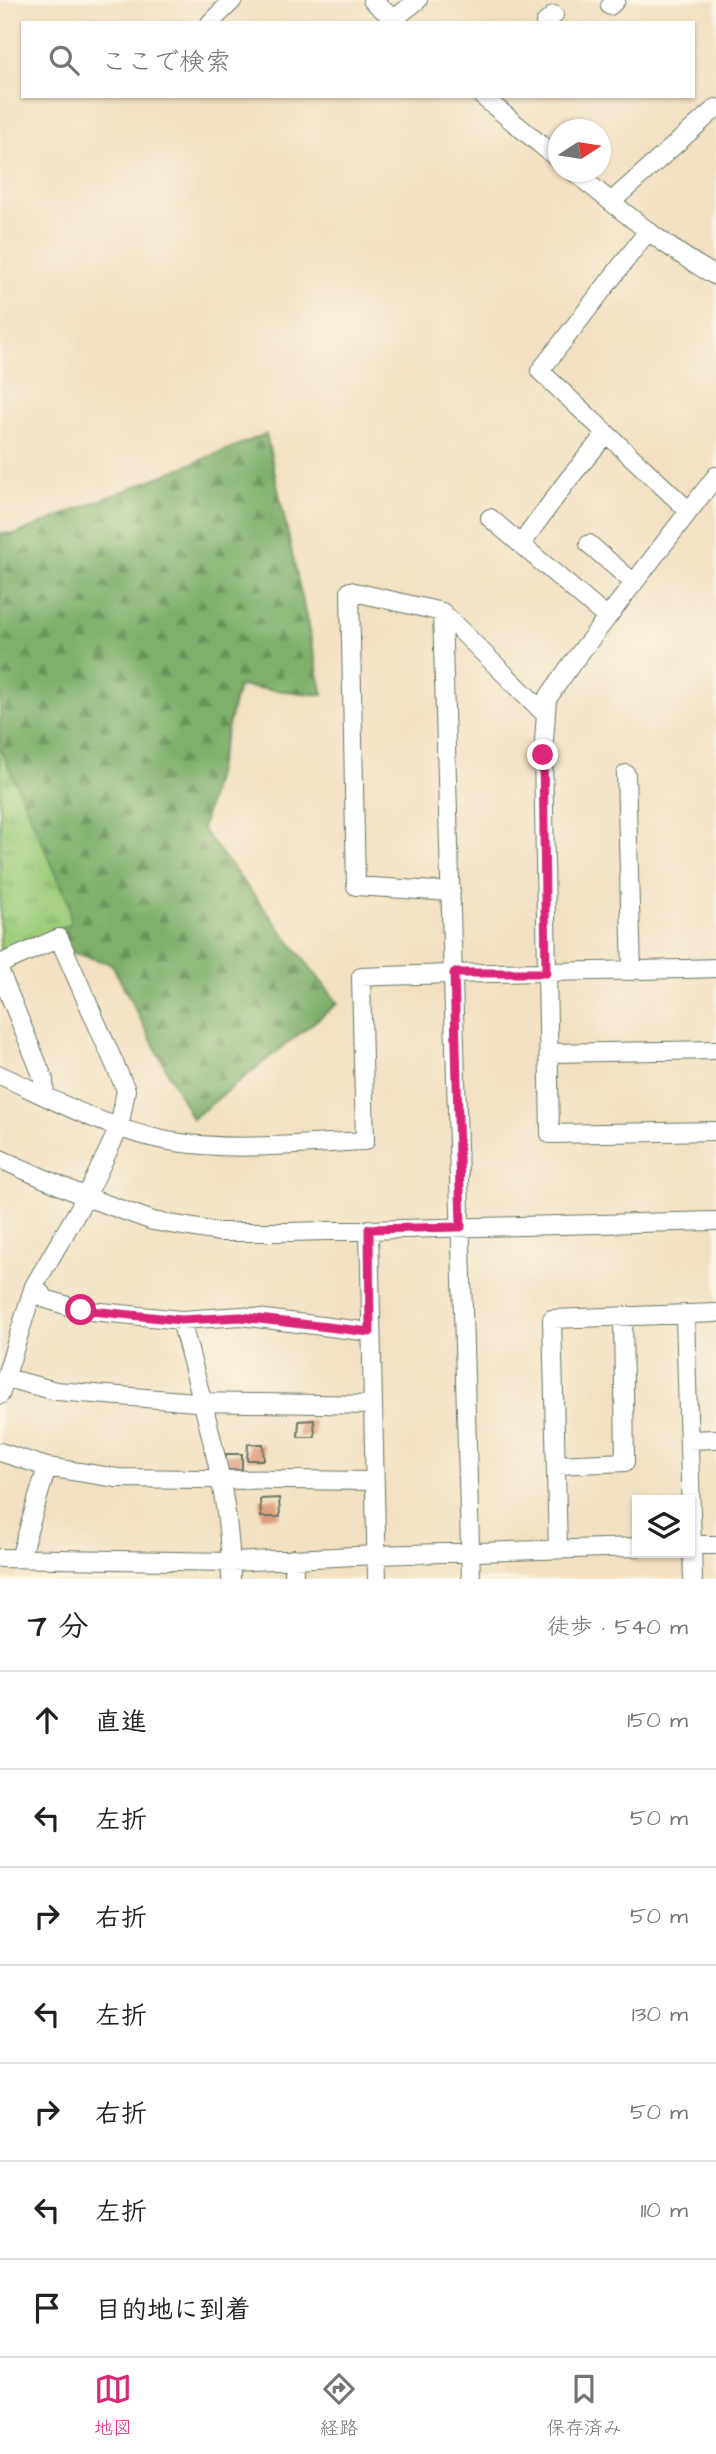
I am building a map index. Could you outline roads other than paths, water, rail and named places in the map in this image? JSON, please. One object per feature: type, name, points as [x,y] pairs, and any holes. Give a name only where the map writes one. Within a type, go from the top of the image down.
[{"type":"street","points":[[212,21],[233,0]]},
{"type":"street","points":[[372,0],[396,21],[418,0]]},
{"type":"street","points":[[484,98],[548,151]]},
{"type":"street","points":[[611,202],[716,108]]},
{"type":"street","points":[[586,182],[648,231],[691,262],[716,276]]},
{"type":"street","points":[[648,231],[540,371],[689,511]]},
{"type":"street","points":[[521,544],[606,434]]},
{"type":"street","points":[[716,476],[547,699],[545,714],[550,1134],[716,1131]]},
{"type":"street","points":[[490,518],[607,618]]},
{"type":"street","points":[[589,544],[634,583]]},
{"type":"street","points":[[451,892],[356,886],[350,592],[442,612],[545,714]]},
{"type":"street","points":[[442,612],[471,1579]]},
{"type":"street","points":[[626,774],[632,971]]},
{"type":"street","points":[[0,964],[59,938],[126,1090],[119,1128],[86,1197],[34,1286],[3,1386],[202,1402],[373,1405]]},
{"type":"street","points":[[0,1075],[119,1128],[169,1141],[229,1145],[365,1141],[361,977],[716,968]]},
{"type":"street","points":[[0,972],[44,1080],[45,1096]]},
{"type":"street","points":[[549,1054],[716,1050]]},
{"type":"street","points":[[0,1159],[86,1197],[153,1221],[218,1232],[289,1233],[716,1222]]},
{"type":"street","points":[[369,1229],[377,1579]]},
{"type":"street","points":[[34,1286],[47,1299],[81,1310],[181,1320],[241,1317],[370,1332]]},
{"type":"street","points":[[558,1549],[552,1319],[716,1313]]},
{"type":"street","points":[[685,1315],[690,1495]]},
{"type":"street","points":[[556,1465],[625,1462],[623,1316]]},
{"type":"street","points":[[181,1320],[220,1481],[231,1570]]},
{"type":"street","points":[[689,1440],[716,1439]]},
{"type":"street","points":[[0,1452],[47,1467],[117,1478],[374,1481]]},
{"type":"street","points":[[20,1558],[47,1467]]},
{"type":"street","points":[[695,1545],[716,1545]]},
{"type":"street","points":[[0,1558],[231,1570],[294,1558],[632,1547]]},
{"type":"street","points":[[294,1558],[294,1579]]},
{"type":"street","points":[[692,1558],[693,1579]]}]
